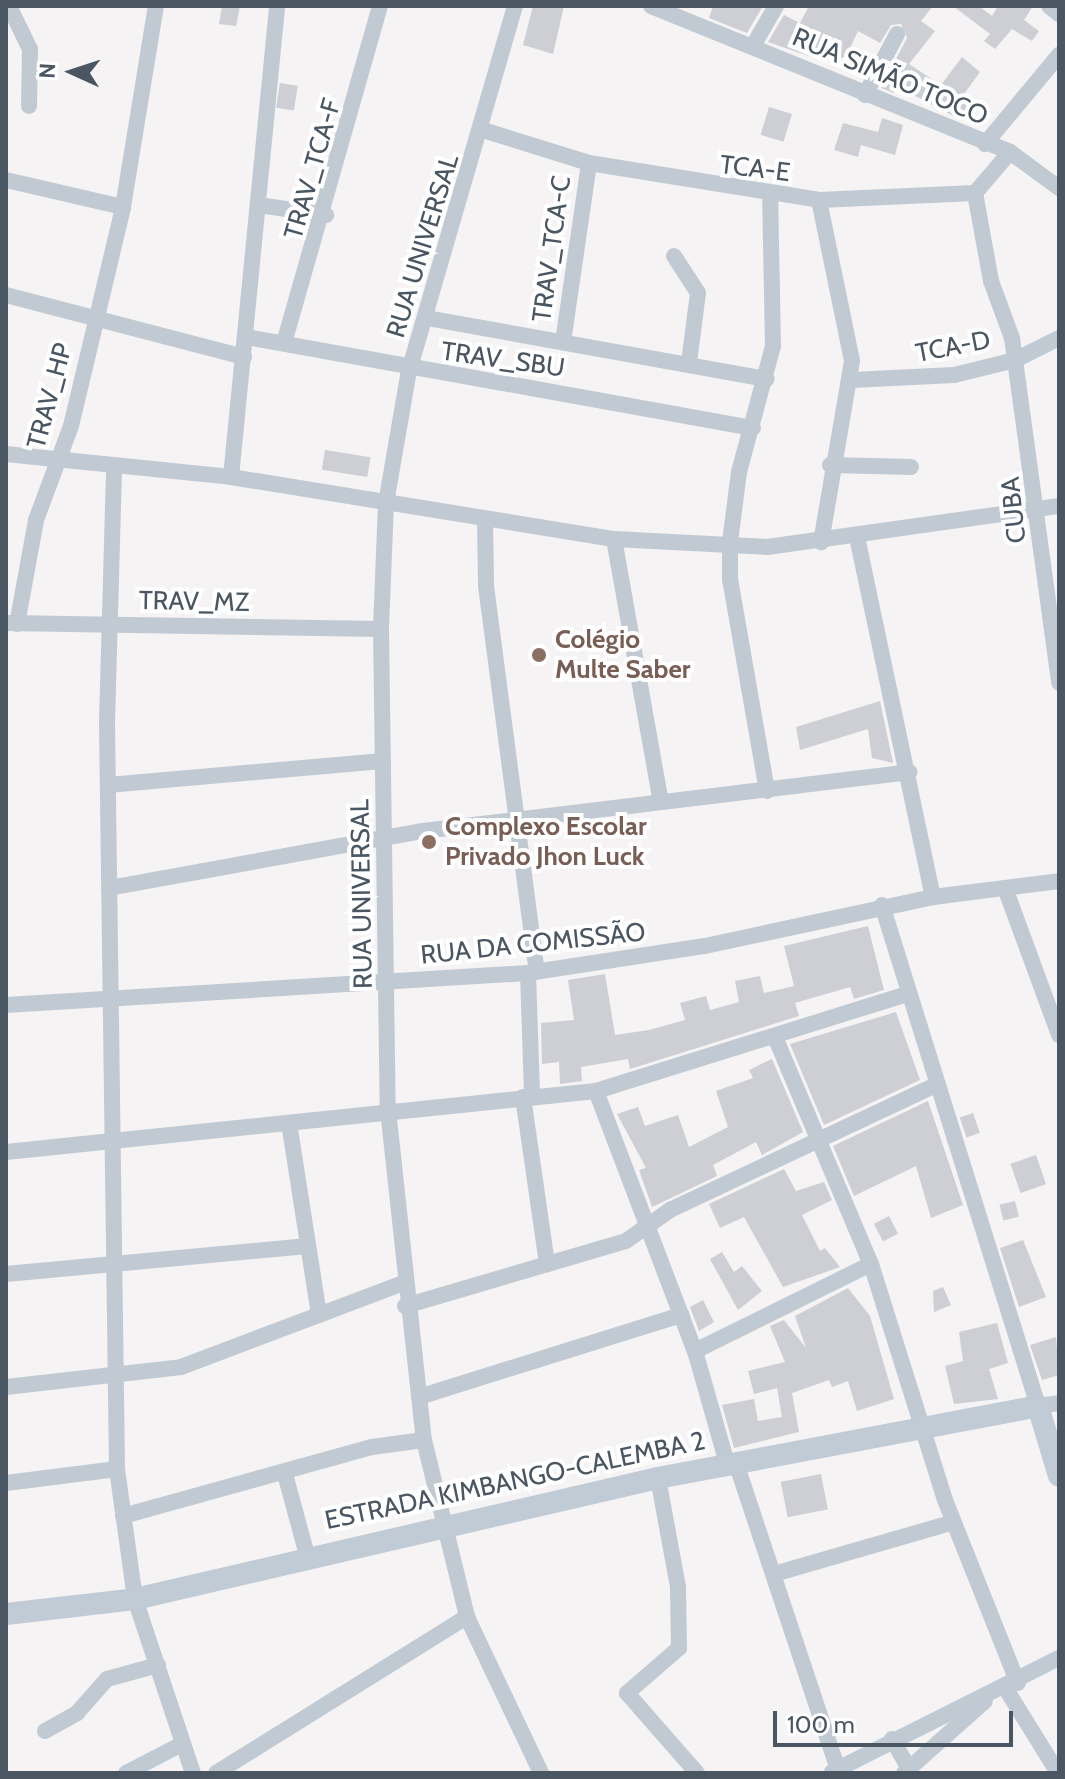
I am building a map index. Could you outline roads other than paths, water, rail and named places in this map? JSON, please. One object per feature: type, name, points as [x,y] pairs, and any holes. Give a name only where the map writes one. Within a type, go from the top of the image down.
[{"type":"main road","name":"ESTRADA KIMBANGO-CALEMBA 2","points":[[6,1614],[135,1599],[307,1555],[658,1478],[923,1423],[1048,1405]]},
{"type":"main road","points":[[1048,1405],[1059,1476]]},
{"type":"street","points":[[9,6],[30,49],[29,106]]},
{"type":"street","name":"TRAV_HP","points":[[12,624],[36,520],[57,464],[123,207],[156,6]]},
{"type":"street","points":[[231,477],[277,6]]},
{"type":"street","name":"TRAV_TCA-F","points":[[284,343],[326,215],[380,6]]},
{"type":"street","name":"RUA UNIVERSAL","points":[[515,6],[483,130],[409,370],[386,503],[381,629],[389,983],[388,1110],[405,1306],[440,1525],[467,1617],[541,1773]]},
{"type":"street","name":"RUA SIMÃO TOCO","points":[[651,6],[754,44],[865,95],[1010,152],[1059,188]]},
{"type":"street","points":[[754,44],[776,6]]},
{"type":"street","points":[[1049,6],[1059,14]]},
{"type":"street","points":[[865,95],[897,34]]},
{"type":"street","points":[[985,144],[1059,55]]},
{"type":"street","name":"TCA-E","points":[[483,130],[589,163],[770,196],[819,200],[975,193]]},
{"type":"street","points":[[975,193],[1010,152]]},
{"type":"street","name":"TRAV_TCA-C","points":[[563,342],[589,163]]},
{"type":"street","points":[[6,180],[123,207]]},
{"type":"street","name":"CUBA","points":[[975,193],[1015,360],[1053,601],[1059,683]]},
{"type":"street","points":[[767,791],[730,542],[753,428],[767,379],[776,314],[770,196]]},
{"type":"street","points":[[819,200],[852,380],[830,465],[821,542]]},
{"type":"street","points":[[259,205],[326,215]]},
{"type":"street","points":[[674,256],[698,293],[689,362]]},
{"type":"street","points":[[6,295],[244,357]]},
{"type":"street","points":[[427,318],[689,362],[767,379]]},
{"type":"street","name":"TRAV_SBU","points":[[247,337],[409,370],[753,428]]},
{"type":"street","name":"TCA-D","points":[[852,380],[929,379],[1015,360],[1059,338]]},
{"type":"street","points":[[6,454],[114,471],[231,477],[614,539],[821,542],[1059,506]]},
{"type":"street","points":[[830,465],[911,467]]},
{"type":"street","points":[[114,471],[108,785],[113,1144],[110,1268],[117,1469],[135,1599],[193,1773]]},
{"type":"street","points":[[485,520],[486,586],[522,820],[532,972],[528,1097],[547,1264]]},
{"type":"street","points":[[857,537],[873,633],[909,772],[933,897]]},
{"type":"street","points":[[614,539],[661,802]]},
{"type":"street","name":"TRAV_MZ","points":[[12,624],[381,629]]},
{"type":"street","points":[[108,785],[383,761]]},
{"type":"street","points":[[109,888],[386,839],[909,772]]},
{"type":"street","name":"RUA DA COMISSÃO","points":[[6,1005],[112,1002],[532,972],[705,946],[882,905],[1059,881]]},
{"type":"street","points":[[1005,888],[1059,1035]]},
{"type":"street","points":[[882,905],[908,994],[1048,1405]]},
{"type":"street","points":[[6,1152],[113,1144],[388,1110],[596,1091],[908,994]]},
{"type":"street","points":[[775,1037],[871,1264],[954,1522],[1012,1686],[1058,1773]]},
{"type":"street","points":[[405,1306],[626,1241],[645,1225],[938,1084]]},
{"type":"street","points":[[596,1091],[695,1351],[731,1463],[774,1574],[834,1771],[892,1739],[1012,1686],[1059,1658]]},
{"type":"street","points":[[289,1123],[319,1315]]},
{"type":"street","points":[[6,1274],[110,1268],[308,1246]]},
{"type":"street","points":[[695,1351],[871,1264]]},
{"type":"street","points":[[6,1387],[181,1367],[403,1283]]},
{"type":"street","points":[[419,1397],[681,1315]]},
{"type":"street","points":[[123,1516],[424,1440]]},
{"type":"street","points":[[6,1483],[117,1469]]},
{"type":"street","points":[[285,1474],[307,1555]]},
{"type":"street","points":[[658,1478],[678,1587],[679,1648],[627,1693],[697,1773]]},
{"type":"street","points":[[774,1574],[954,1522]]},
{"type":"street","points":[[216,1773],[467,1617]]},
{"type":"street","points":[[45,1731],[77,1713],[107,1679],[158,1665]]},
{"type":"street","points":[[892,1739],[906,1771],[988,1697]]},
{"type":"street","points":[[126,1773],[182,1744]]},
{"type":"place","name":"Colégio Multe Saber","points":[[539,655]]},
{"type":"place","name":"Complexo Escolar Privado Jhon Luck","points":[[429,842]]}]
